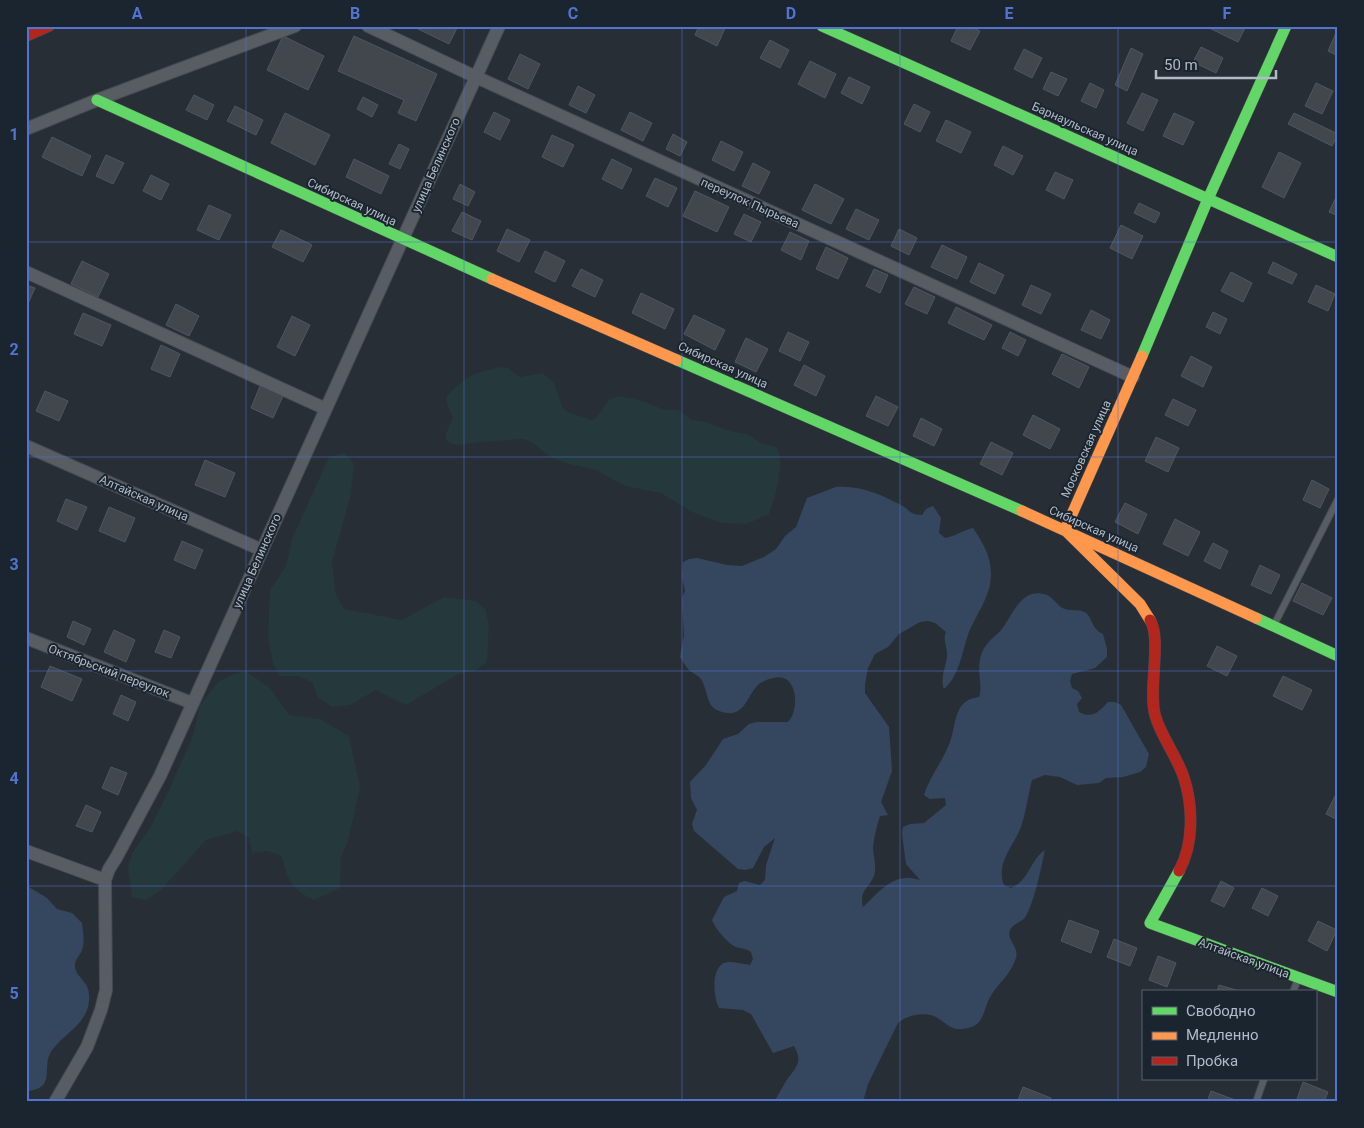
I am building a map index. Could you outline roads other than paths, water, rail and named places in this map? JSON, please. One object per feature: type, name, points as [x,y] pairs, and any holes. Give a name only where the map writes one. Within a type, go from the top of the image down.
[{"type":"street","points":[[26,36],[49,26]]},
{"type":"street","points":[[26,129],[97,100],[294,26]]},
{"type":"street","name":"переулок Пырьева","points":[[368,26],[1133,377]]},
{"type":"street","name":"улица Белинского","points":[[55,1102],[87,1047],[102,1010],[106,990],[105,880],[109,869],[160,776],[499,26]]},
{"type":"street","name":"Барнаульская улица","points":[[822,26],[1338,257]]},
{"type":"street","name":"Московская улица","points":[[1065,530],[1133,377],[1208,199],[1286,26]]},
{"type":"street","name":"Сибирская улица","points":[[97,100],[402,240],[1065,530],[1338,656]]},
{"type":"street","points":[[26,272],[326,409]]},
{"type":"street","name":"Алтайская улица","points":[[26,446],[262,550]]},
{"type":"street","name":"Алтайская улица","points":[[1065,530],[1140,604],[1155,628],[1153,680],[1155,714],[1184,778],[1191,812],[1189,841],[1182,866],[1150,923],[1338,992]]},
{"type":"street","name":"Октябрьский переулок","points":[[26,638],[192,703]]},
{"type":"street","points":[[26,851],[105,880]]},
{"type":"lane","points":[[1273,626],[1338,499]]},
{"type":"lane","points":[[1294,990],[1298,978]]},
{"type":"lane","points":[[1256,1102],[1264,1080]]},
{"type":"water","points":[[836,487],[853,487],[870,491],[918,515],[922,515],[926,509],[933,506],[941,518],[939,533],[945,538],[973,528],[986,550],[991,567],[989,590],[969,632],[954,677],[944,689],[942,680],[947,657],[946,632],[935,623],[928,621],[920,622],[899,634],[888,647],[875,654],[868,668],[865,693],[889,727],[892,771],[881,802],[888,815],[880,816],[877,827],[873,847],[875,871],[872,881],[862,896],[863,907],[882,889],[899,879],[911,878],[920,880],[906,864],[902,834],[903,827],[910,824],[924,823],[946,805],[945,798],[930,799],[924,795],[947,749],[960,708],[968,700],[979,697],[979,664],[984,649],[1002,629],[1019,603],[1031,594],[1047,595],[1067,610],[1084,612],[1089,616],[1096,629],[1103,634],[1107,657],[1095,668],[1072,674],[1070,681],[1072,688],[1078,691],[1082,698],[1077,704],[1079,712],[1092,715],[1102,709],[1108,702],[1115,702],[1121,705],[1149,754],[1146,767],[1140,772],[1123,777],[1106,778],[1099,783],[1077,785],[1060,777],[1045,775],[1032,780],[1021,827],[1006,855],[1002,869],[1004,885],[1011,888],[1022,881],[1036,859],[1045,850],[1042,866],[1035,893],[1026,916],[1010,930],[1009,934],[1016,950],[1014,964],[992,994],[978,1023],[970,1028],[956,1029],[934,1016],[925,1014],[910,1016],[902,1020],[898,1023],[868,1084],[863,1102],[774,1102],[797,1065],[797,1052],[794,1046],[773,1053],[751,1014],[743,1010],[719,1008],[715,996],[715,981],[719,968],[729,962],[750,965],[753,959],[751,952],[736,947],[725,939],[712,920],[724,897],[737,891],[739,883],[745,881],[760,885],[765,880],[766,865],[775,838],[764,847],[753,868],[738,869],[694,831],[692,824],[697,810],[691,798],[690,782],[706,765],[723,739],[738,734],[749,724],[757,722],[788,722],[794,709],[794,693],[788,680],[781,677],[773,678],[759,684],[738,711],[727,713],[715,709],[711,705],[701,679],[686,667],[680,657],[684,635],[682,598],[685,591],[682,577],[683,562],[697,558],[727,565],[742,566],[764,557],[776,549],[785,536],[796,527],[807,498]]},
{"type":"water","points":[[29,887],[47,898],[57,909],[72,913],[82,923],[83,947],[75,962],[75,967],[78,975],[86,984],[89,1001],[80,1022],[58,1043],[49,1056],[47,1076],[42,1086],[26,1091],[26,889]]}]
